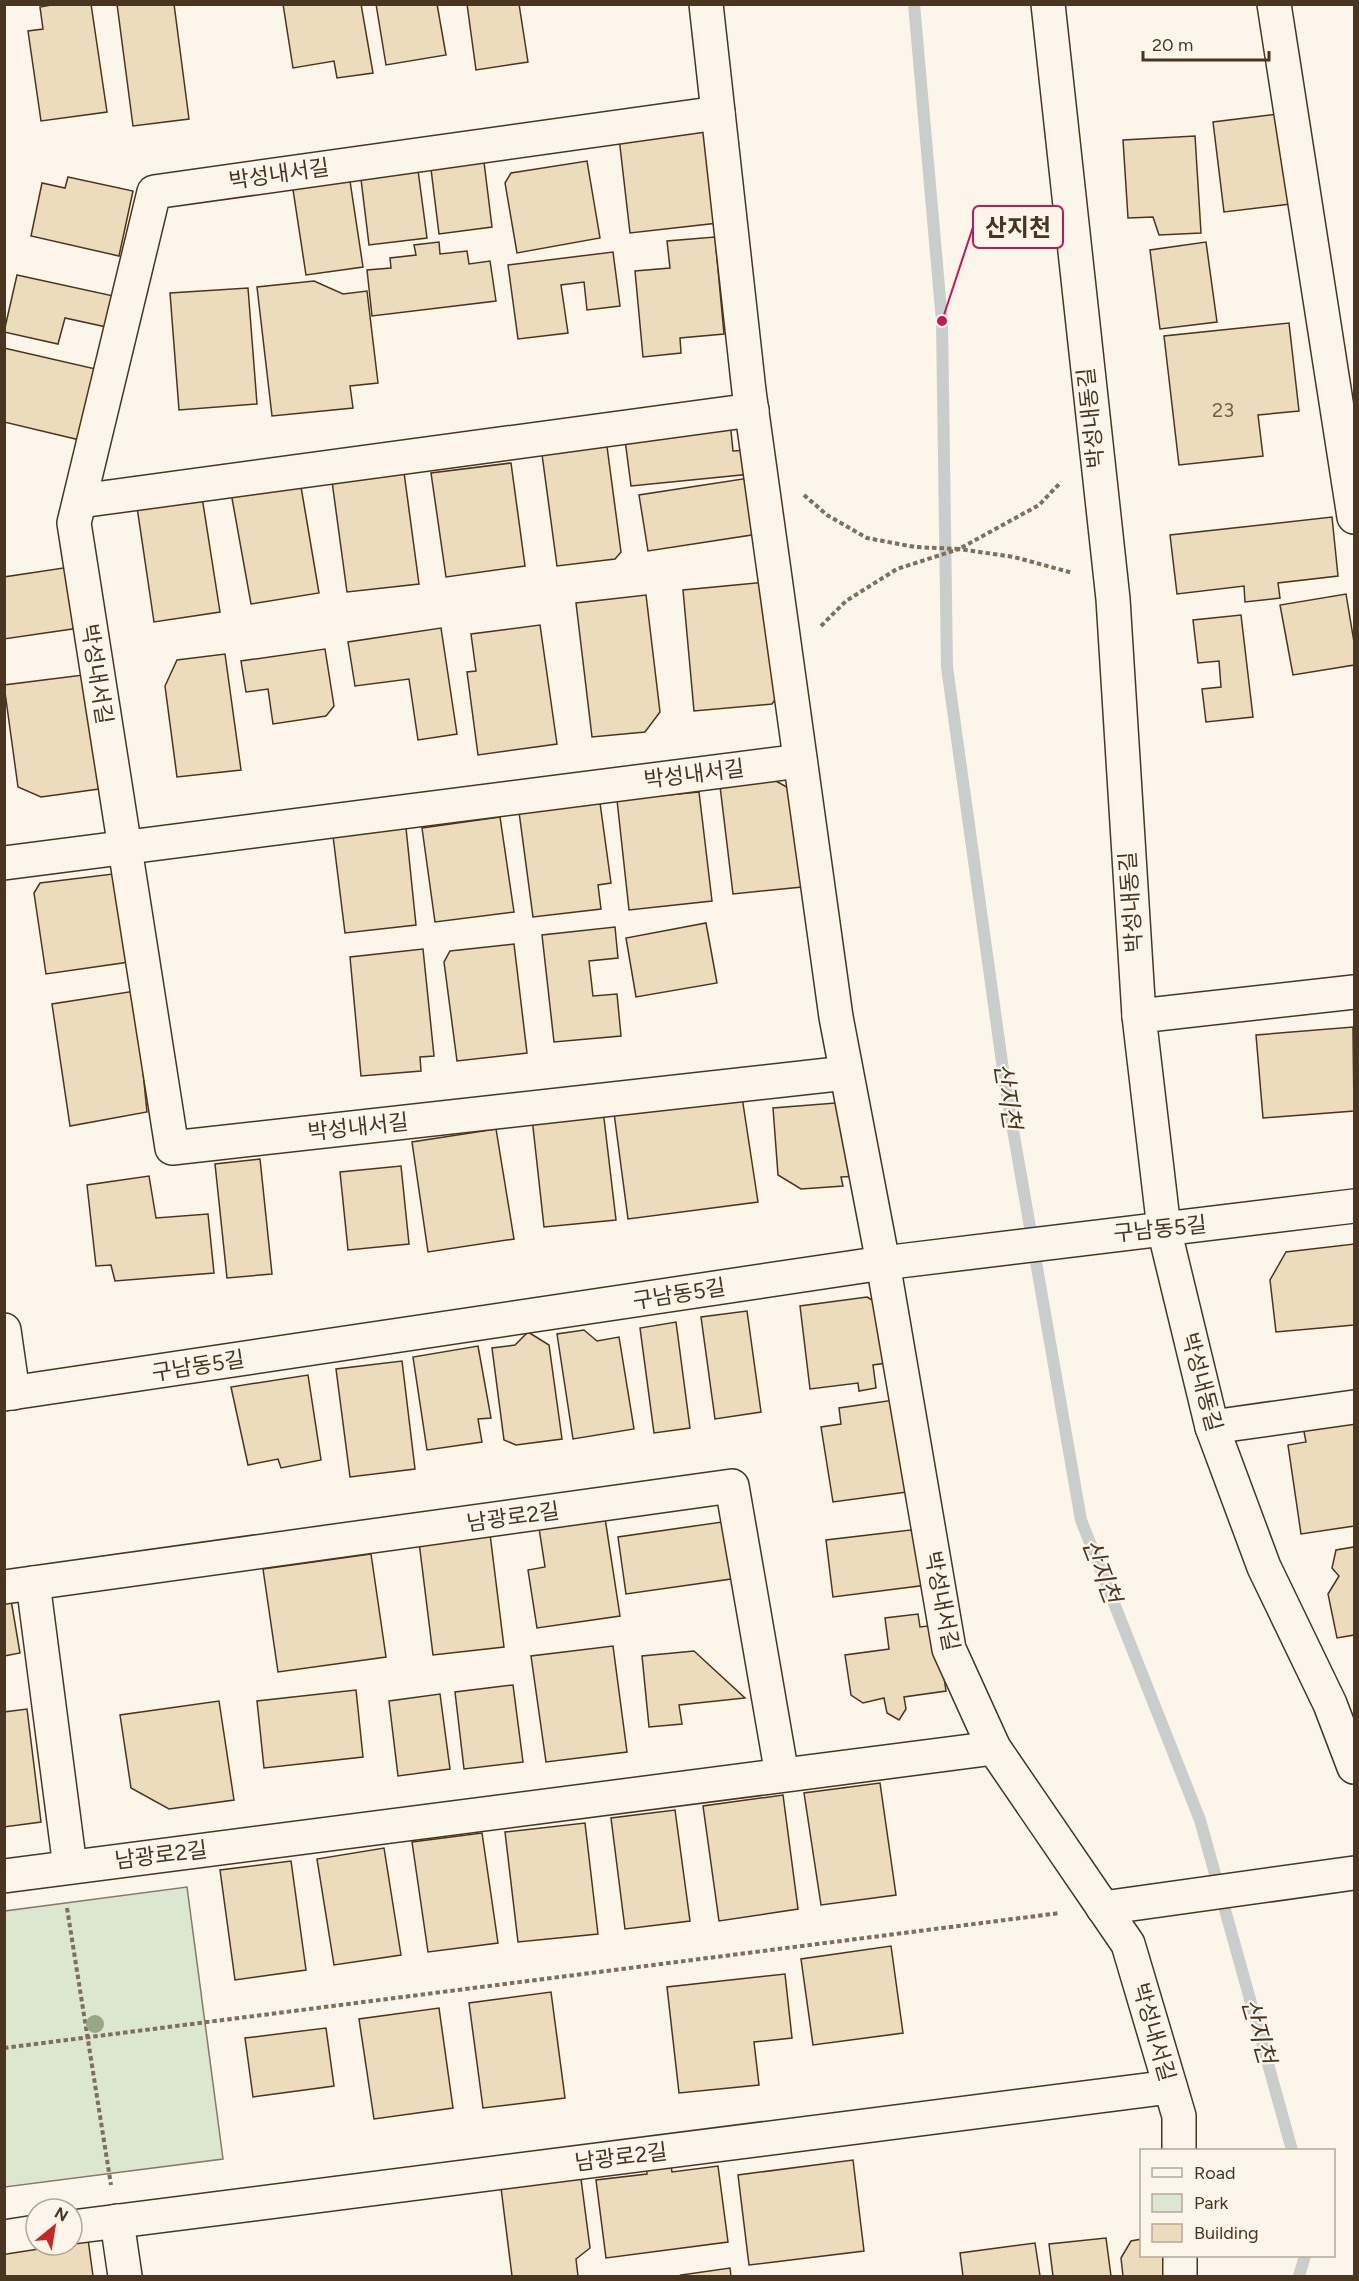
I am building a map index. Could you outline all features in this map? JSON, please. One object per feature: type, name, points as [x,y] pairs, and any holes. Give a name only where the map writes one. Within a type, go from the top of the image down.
[{"type":"street","name":"박성내서길","points":[[706,4],[752,410],[836,1017],[883,1263],[949,1649],[994,1748],[1128,1944],[1179,2116],[1179,2149]]},
{"type":"street","name":"박성내동길","points":[[1048,4],[1094,448],[1113,599],[1139,1016],[1164,1230],[1212,1427],[1264,1567],[1342,1702],[1354,1767]]},
{"type":"street","points":[[1274,4],[1354,518]]},
{"type":"street","name":"박성내서길","points":[[718,113],[154,192],[74,523],[172,1148],[846,1073]]},
{"type":"street","points":[[80,501],[752,410]]},
{"type":"street","name":"박성내서길","points":[[4,863],[800,761]]},
{"type":"street","points":[[1139,1016],[1354,992]]},
{"type":"street","name":"구남동5길","points":[[9,1394],[883,1263],[1354,1206]]},
{"type":"street","points":[[4,1330],[9,1394]]},
{"type":"street","points":[[1212,1427],[1354,1407]]},
{"type":"street","name":"남광로2길","points":[[19,1585],[732,1486],[782,1775]]},
{"type":"street","points":[[19,1585],[65,1868]]},
{"type":"street","name":"남광로2길","points":[[4,1876],[994,1748]]},
{"type":"street","points":[[1103,1908],[1354,1873]]},
{"type":"street","name":"남광로2길","points":[[84,2225],[1170,2087]]},
{"type":"street","points":[[117,2221],[125,2277]]},
{"type":"street","points":[[4,2237],[24,2234]]},
{"type":"street","points":[[1179,2257],[1180,2277]]},
{"type":"path","points":[[786,660],[846,601],[897,569],[959,549],[992,533],[1039,505],[1094,448]]},
{"type":"path","points":[[758,455],[827,515],[867,538],[915,547],[959,549],[1014,557],[1082,576],[1113,599]]},
{"type":"path","points":[[65,1868],[88,2038],[117,2221]]},
{"type":"path","points":[[4,2048],[1103,1908]]},
{"type":"green space","points":[[187,1887],[223,2159],[5,2187],[5,1911]]},
{"type":"building","points":[[57,4],[91,4],[107,112],[41,121],[28,31],[43,29],[40,7]]},
{"type":"building","points":[[117,4],[174,4],[189,119],[133,126]]},
{"type":"building","points":[[283,4],[361,4],[373,73],[337,78],[334,61],[293,68]]},
{"type":"building","points":[[376,4],[437,4],[446,55],[386,65]]},
{"type":"building","points":[[467,4],[519,4],[528,62],[476,70]]},
{"type":"building","points":[[1279,114],[1290,204],[1224,212],[1213,122]]},
{"type":"building","points":[[707,126],[718,223],[630,233],[618,129]]},
{"type":"building","points":[[1195,136],[1201,233],[1159,235],[1153,217],[1128,218],[1123,140]]},
{"type":"building","points":[[483,154],[492,227],[439,234],[430,161]]},
{"type":"building","points":[[587,161],[600,238],[517,253],[505,183],[511,173]]},
{"type":"building","points":[[417,163],[427,238],[369,245],[360,171]]},
{"type":"building","points":[[348,168],[363,267],[306,275],[292,183]]},
{"type":"building","points":[[68,177],[133,191],[119,256],[31,236],[42,183],[65,188]]},
{"type":"building","points":[[715,237],[724,334],[680,338],[681,353],[643,357],[635,271],[670,268],[667,241]]},
{"type":"building","points":[[439,242],[440,254],[467,251],[469,264],[490,261],[496,301],[372,316],[367,270],[391,268],[390,258],[416,255],[414,245]]},
{"type":"building","points":[[1206,242],[1217,322],[1160,329],[1150,250]]},
{"type":"building","points":[[613,252],[620,306],[587,310],[584,282],[561,285],[568,333],[518,339],[508,265]]},
{"type":"building","points":[[17,275],[118,297],[111,328],[65,318],[58,344],[4,332]]},
{"type":"building","points":[[314,281],[343,294],[367,291],[378,383],[350,386],[353,408],[272,416],[257,287]]},
{"type":"building","points":[[248,288],[257,404],[179,410],[170,293]]},
{"type":"building","points":[[1289,323],[1299,411],[1258,415],[1263,456],[1179,465],[1164,336]]},
{"type":"building","points":[[4,348],[100,370],[84,441],[4,422]]},
{"type":"building","points":[[730,421],[733,451],[748,450],[751,474],[631,486],[624,432]]},
{"type":"building","points":[[606,439],[621,552],[615,559],[557,566],[541,447]]},
{"type":"building","points":[[511,463],[525,566],[446,577],[431,473]]},
{"type":"building","points":[[403,465],[419,584],[347,592],[331,474]]},
{"type":"building","points":[[299,475],[319,593],[251,604],[230,487]]},
{"type":"building","points":[[749,478],[758,534],[648,551],[639,495]]},
{"type":"building","points":[[202,497],[220,612],[154,622],[137,507]]},
{"type":"building","points":[[1332,517],[1338,576],[1278,583],[1280,598],[1245,602],[1244,586],[1177,594],[1170,535]]},
{"type":"building","points":[[70,567],[79,628],[4,639],[4,577]]},
{"type":"building","points":[[767,582],[777,697],[772,704],[694,711],[683,590]]},
{"type":"building","points":[[1346,594],[1354,642],[1354,665],[1293,675],[1280,605]]},
{"type":"building","points":[[646,595],[660,712],[645,732],[592,737],[576,603]]},
{"type":"building","points":[[1241,615],[1253,717],[1206,722],[1202,689],[1221,687],[1219,661],[1198,663],[1193,620]]},
{"type":"building","points":[[540,625],[557,744],[478,755],[467,672],[476,671],[471,634]]},
{"type":"building","points":[[441,628],[457,734],[418,740],[409,679],[355,686],[348,642]]},
{"type":"building","points":[[325,649],[334,706],[326,716],[273,724],[268,689],[246,692],[241,661]]},
{"type":"building","points":[[225,654],[241,770],[177,777],[165,686],[177,660]]},
{"type":"building","points":[[91,674],[106,788],[41,797],[18,787],[4,685]]},
{"type":"building","points":[[774,780],[794,791],[802,887],[733,894],[720,786]]},
{"type":"building","points":[[699,792],[712,901],[629,910],[617,800]]},
{"type":"building","points":[[600,803],[611,883],[598,885],[601,909],[533,917],[519,812]]},
{"type":"building","points":[[500,817],[514,912],[435,922],[422,828]]},
{"type":"building","points":[[406,828],[416,925],[345,933],[333,836]]},
{"type":"building","points":[[121,873],[136,961],[46,974],[34,893],[40,883]]},
{"type":"building","points":[[706,923],[717,983],[636,997],[626,938]]},
{"type":"building","points":[[615,927],[618,958],[589,961],[593,996],[617,994],[621,1036],[554,1042],[542,935]]},
{"type":"building","points":[[514,944],[527,1053],[457,1061],[444,962],[450,951]]},
{"type":"building","points":[[423,949],[434,1056],[420,1057],[421,1071],[361,1076],[350,957]]},
{"type":"building","points":[[135,991],[147,1112],[70,1126],[52,1004]]},
{"type":"building","points":[[1353,1027],[1354,1111],[1263,1118],[1256,1035]]},
{"type":"building","points":[[742,1097],[758,1202],[628,1219],[614,1113]]},
{"type":"building","points":[[848,1102],[862,1176],[841,1177],[843,1186],[801,1189],[778,1175],[773,1108]]},
{"type":"building","points":[[603,1110],[616,1220],[544,1227],[532,1118]]},
{"type":"building","points":[[496,1129],[514,1239],[428,1252],[412,1142]]},
{"type":"building","points":[[260,1159],[272,1274],[227,1278],[215,1164]]},
{"type":"building","points":[[401,1166],[409,1244],[348,1250],[340,1172]]},
{"type":"building","points":[[149,1176],[156,1218],[208,1214],[214,1273],[115,1281],[111,1265],[96,1266],[87,1185]]},
{"type":"building","points":[[1354,1244],[1354,1325],[1276,1332],[1270,1280],[1286,1252]]},
{"type":"building","points":[[867,1297],[887,1309],[894,1362],[873,1365],[876,1388],[859,1391],[858,1383],[810,1389],[800,1306]]},
{"type":"building","points":[[747,1311],[761,1412],[715,1419],[701,1317]]},
{"type":"building","points":[[676,1322],[690,1428],[654,1433],[640,1328]]},
{"type":"building","points":[[584,1330],[597,1341],[619,1337],[634,1429],[573,1439],[557,1334]]},
{"type":"building","points":[[528,1332],[549,1345],[562,1439],[516,1445],[504,1440],[492,1348],[515,1345]]},
{"type":"building","points":[[478,1346],[491,1418],[478,1419],[482,1442],[427,1450],[413,1357]]},
{"type":"building","points":[[402,1361],[415,1469],[350,1477],[336,1369]]},
{"type":"building","points":[[308,1375],[321,1460],[281,1468],[278,1459],[248,1465],[231,1387]]},
{"type":"building","points":[[901,1399],[914,1491],[833,1502],[821,1427],[841,1424],[839,1408]]},
{"type":"building","points":[[1354,1414],[1354,1526],[1301,1534],[1288,1445],[1306,1442],[1302,1421]]},
{"type":"building","points":[[605,1518],[620,1616],[537,1628],[528,1570],[545,1567],[539,1528]]},
{"type":"building","points":[[729,1521],[738,1578],[626,1594],[618,1537]]},
{"type":"building","points":[[919,1529],[927,1585],[833,1597],[826,1540]]},
{"type":"building","points":[[490,1534],[504,1647],[433,1655],[419,1542]]},
{"type":"building","points":[[1354,1547],[1354,1635],[1337,1638],[1328,1594],[1339,1576],[1332,1568],[1336,1550]]},
{"type":"building","points":[[371,1554],[386,1657],[278,1672],[263,1569]]},
{"type":"building","points":[[10,1594],[20,1653],[4,1656],[4,1595]]},
{"type":"building","points":[[918,1614],[920,1627],[936,1625],[946,1691],[904,1697],[906,1709],[899,1720],[887,1713],[884,1698],[863,1703],[851,1695],[845,1655],[889,1649],[885,1618]]},
{"type":"building","points":[[613,1646],[627,1752],[546,1762],[531,1656]]},
{"type":"building","points":[[694,1651],[745,1698],[679,1705],[682,1724],[649,1727],[642,1656]]},
{"type":"building","points":[[513,1685],[523,1762],[464,1769],[455,1692]]},
{"type":"building","points":[[356,1690],[363,1757],[264,1768],[257,1701]]},
{"type":"building","points":[[440,1694],[450,1769],[398,1776],[389,1701]]},
{"type":"building","points":[[219,1701],[234,1800],[169,1809],[131,1788],[120,1715]]},
{"type":"building","points":[[27,1709],[41,1822],[4,1827],[4,1712]]},
{"type":"building","points":[[880,1783],[896,1895],[821,1905],[804,1793]]},
{"type":"building","points":[[783,1795],[798,1909],[719,1921],[703,1806]]},
{"type":"building","points":[[675,1810],[690,1921],[625,1929],[611,1818]]},
{"type":"building","points":[[585,1823],[598,1934],[518,1942],[505,1832]]},
{"type":"building","points":[[482,1833],[498,1943],[428,1952],[412,1842]]},
{"type":"building","points":[[384,1848],[401,1955],[334,1965],[317,1859]]},
{"type":"building","points":[[291,1861],[306,1970],[235,1980],[220,1870]]},
{"type":"building","points":[[891,1946],[903,2033],[813,2045],[801,1959]]},
{"type":"building","points":[[785,1974],[792,2038],[754,2042],[759,2085],[679,2093],[667,1987]]},
{"type":"building","points":[[551,1992],[565,2098],[483,2108],[469,2003]]},
{"type":"building","points":[[439,2008],[453,2108],[374,2119],[359,2019]]},
{"type":"building","points":[[326,2028],[334,2086],[253,2097],[245,2038]]},
{"type":"building","points":[[670,2160],[672,2172],[718,2166],[728,2242],[606,2258],[596,2180],[647,2174],[646,2163]]},
{"type":"building","points":[[853,2160],[864,2251],[749,2265],[738,2175]]},
{"type":"building","points":[[581,2179],[590,2248],[576,2259],[578,2276],[512,2276],[501,2188]]},
{"type":"building","points":[[1106,2238],[1111,2276],[1053,2276],[1049,2244]]},
{"type":"building","points":[[88,2239],[93,2276],[4,2276],[4,2250],[24,2247],[24,2257],[84,2257],[84,2240]]},
{"type":"building","points":[[1140,2239],[1140,2257],[1168,2257],[1171,2276],[1123,2276],[1121,2258],[1131,2241]]},
{"type":"building","points":[[1035,2243],[1040,2276],[963,2276],[960,2253]]},
{"type":"building","points":[[730,2268],[731,2276],[681,2275]]},
{"type":"waterway","name":"산지천","points":[[914,4],[942,321],[947,667],[1005,1084],[1081,1520],[1200,1820],[1292,2149]]},
{"type":"waterway","name":"산지천","points":[[1299,2276],[1305,2257]]},
{"type":"place","name":"산지천","points":[[942,321]]}]
